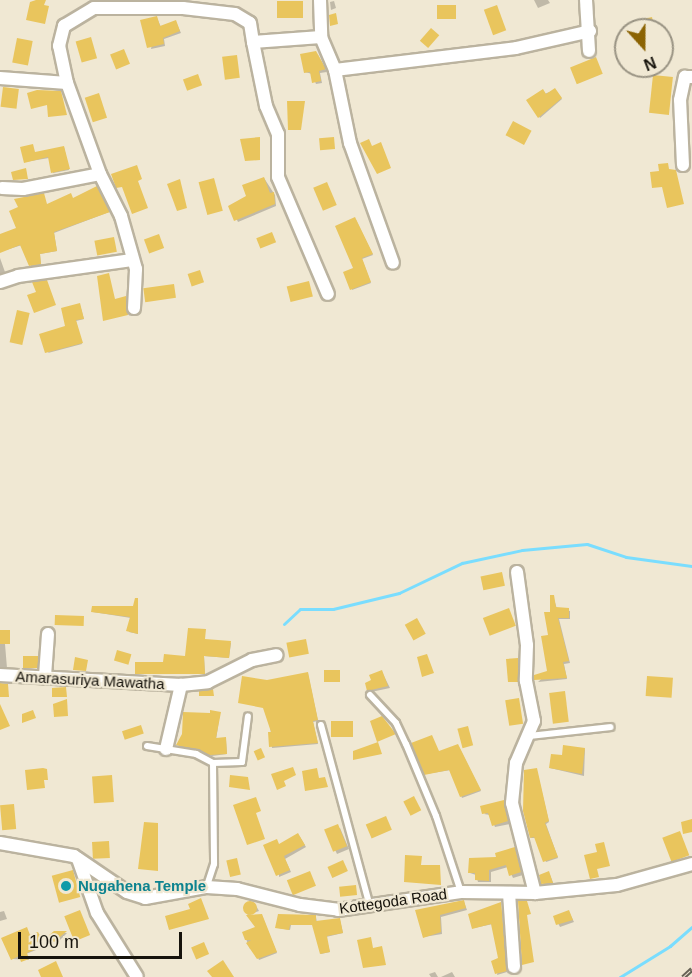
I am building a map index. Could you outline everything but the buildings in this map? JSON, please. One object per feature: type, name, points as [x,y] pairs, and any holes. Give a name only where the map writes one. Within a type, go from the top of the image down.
[{"type":"street","points":[[320,0],[321,37],[335,70],[350,143],[393,262]]},
{"type":"street","points":[[586,0],[590,32],[589,51]]},
{"type":"street","points":[[134,308],[136,269],[121,216],[100,174],[67,83],[59,46],[64,26],[94,8],[183,8],[235,14],[250,23],[266,106],[278,134],[278,177],[328,294]]},
{"type":"street","points":[[335,70],[516,48],[590,32]]},
{"type":"street","points":[[253,42],[321,37]]},
{"type":"street","points":[[683,165],[680,100],[685,77],[692,77]]},
{"type":"street","points":[[0,78],[67,83]]},
{"type":"street","points":[[2,188],[23,189],[100,174]]},
{"type":"street","points":[[0,282],[18,276],[132,260]]},
{"type":"street","points":[[517,572],[527,645],[526,681],[534,721],[530,736],[516,763],[512,803],[535,893]]},
{"type":"street","points":[[45,676],[48,634]]},
{"type":"street","name":"Amarasuriya Mawatha","points":[[0,675],[181,685],[208,682],[252,660],[277,656]]},
{"type":"street","name":"Amarasuriya Mawatha","points":[[166,749],[181,685]]},
{"type":"street","name":"Kottegoda Road","points":[[0,843],[78,859],[127,892],[145,898],[207,887],[237,888],[312,907],[370,907],[461,892],[535,893],[617,885],[692,864]]},
{"type":"street","points":[[78,859],[97,913],[136,977]]},
{"type":"street","points":[[509,893],[514,968]]},
{"type":"lane","points":[[370,695],[396,723],[406,744],[436,816],[461,892]]},
{"type":"lane","points":[[147,746],[196,754],[213,763],[242,762],[248,716]]},
{"type":"lane","points":[[321,724],[370,907]]},
{"type":"lane","points":[[530,736],[611,727]]},
{"type":"lane","points":[[207,887],[214,864],[213,763]]},
{"type":"waterway","points":[[284,624],[300,609],[333,609],[399,593],[462,563],[522,550],[587,544],[626,557],[692,566]]},
{"type":"waterway","points":[[620,977],[670,946],[692,927]]},
{"type":"railway","points":[[683,977],[692,969]]},
{"type":"place","name":"Nugahena Temple","points":[[66,886]]}]
